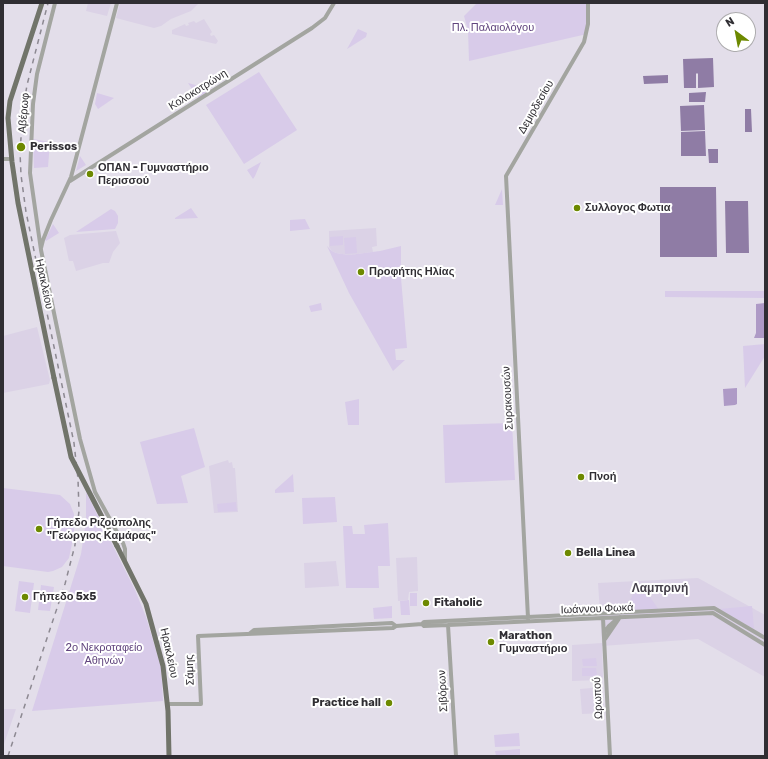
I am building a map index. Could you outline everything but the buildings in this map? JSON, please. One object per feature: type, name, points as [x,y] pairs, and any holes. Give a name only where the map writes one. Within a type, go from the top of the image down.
[{"type":"main road","name":"Ηρακλείου","points":[[42,3],[9,105],[8,118],[11,159],[18,203],[71,457],[118,546],[146,604],[163,666],[168,704],[169,756]]},
{"type":"street","name":"Αβέρωφ","points":[[40,250],[30,173],[30,138],[33,104],[38,74],[55,3]]},
{"type":"street","points":[[40,250],[51,220],[70,181],[116,3]]},
{"type":"street","name":"Κολοκοτρώνη","points":[[70,181],[312,28],[324,19],[334,3]]},
{"type":"street","name":"Δεμιρδεσίου","points":[[506,176],[582,47],[587,34],[588,3]]},
{"type":"street","points":[[3,160],[11,159]]},
{"type":"street","name":"Συρακουσών","points":[[506,176],[528,618]]},
{"type":"street","name":"Ηρακλείου","points":[[40,250],[80,439],[96,492],[123,543],[125,549],[125,560]]},
{"type":"street","name":"Ιωάννου Φωκά","points":[[198,636],[255,635],[393,628],[396,626],[422,624],[424,622],[714,608],[765,638]]},
{"type":"street","points":[[604,640],[622,613]]},
{"type":"street","name":"Ιωάννου Φωκά","points":[[422,624],[424,626],[713,613],[765,645]]},
{"type":"street","name":"Ωρωπού","points":[[603,618],[610,756]]},
{"type":"street","points":[[604,633],[612,623],[619,618]]},
{"type":"street","name":"Σιβόρων","points":[[448,625],[456,756]]},
{"type":"street","name":"Σάμης","points":[[168,704],[201,704],[198,636]]},
{"type":"shaded area","points":[[88,3],[111,3],[107,16],[86,11]]},
{"type":"shaded area","points":[[120,3],[199,3],[191,11],[154,28],[116,18]]},
{"type":"shaded area","points":[[204,19],[212,32],[210,34],[211,36],[214,35],[218,41],[216,44],[172,34],[172,30],[185,24],[186,26],[189,25],[188,23],[194,21],[196,23]]},
{"type":"shaded area","points":[[713,58],[714,87],[698,88],[697,73],[696,88],[684,88],[683,59]]},
{"type":"shaded area","points":[[668,75],[668,83],[644,84],[643,76]]},
{"type":"shaded area","points":[[706,92],[705,102],[689,102],[689,93]]},
{"type":"shaded area","points":[[704,105],[705,130],[681,131],[680,106]]},
{"type":"shaded area","points":[[745,109],[751,109],[752,132],[745,132]]},
{"type":"shaded area","points":[[705,131],[706,156],[681,156],[681,132]]},
{"type":"shaded area","points":[[708,149],[718,149],[718,163],[709,163]]},
{"type":"shaded area","points":[[660,187],[679,187],[679,257],[660,257]]},
{"type":"shaded area","points":[[679,187],[698,187],[698,257],[679,257]]},
{"type":"shaded area","points":[[698,187],[716,187],[717,257],[698,257]]},
{"type":"shaded area","points":[[725,201],[748,201],[749,253],[726,253]]},
{"type":"shaded area","points":[[376,228],[377,246],[372,247],[373,252],[349,255],[336,253],[329,247],[329,231]]},
{"type":"shaded area","points":[[116,231],[120,243],[113,252],[109,263],[103,263],[76,271],[73,261],[69,261],[64,238],[70,235]]},
{"type":"shaded area","points":[[765,303],[765,338],[754,338],[756,333],[756,304]]},
{"type":"shaded area","points":[[37,327],[50,380],[49,384],[3,393],[3,336]]},
{"type":"shaded area","points":[[737,388],[737,404],[724,406],[723,389]]},
{"type":"shaded area","points":[[228,460],[229,463],[232,462],[233,468],[235,468],[238,512],[214,513],[209,466]]},
{"type":"shaded area","points":[[417,557],[418,591],[409,592],[408,600],[398,601],[396,558]]},
{"type":"shaded area","points":[[336,561],[339,586],[305,588],[304,563]]},
{"type":"shaded area","points":[[698,578],[765,615],[765,677],[698,639],[602,646],[603,677],[600,680],[572,681],[572,645],[602,643],[598,583]]},
{"type":"shaded area","points":[[603,687],[604,713],[582,714],[580,689]]},
{"type":"shaded area","points":[[3,709],[16,709],[3,747]]},
{"type":"green space","name":"Πλ. Παλαιολόγου","points":[[477,3],[588,3],[587,34],[469,61],[468,30],[464,16]]},
{"type":"green space","points":[[358,29],[367,33],[366,37],[347,49]]},
{"type":"green space","points":[[259,72],[297,130],[244,164],[206,105]]},
{"type":"green space","points":[[188,83],[211,89],[198,98]]},
{"type":"green space","points":[[97,93],[114,98],[98,109],[95,104]]},
{"type":"green space","points":[[33,139],[50,142],[48,167],[34,168]]},
{"type":"green space","points":[[80,156],[86,165],[76,171]]},
{"type":"green space","points":[[261,162],[255,176],[253,179],[247,170]]},
{"type":"green space","points":[[502,189],[503,205],[495,205]]},
{"type":"green space","points":[[191,208],[198,218],[175,219],[175,218]]},
{"type":"green space","points":[[111,209],[115,211],[118,216],[118,223],[115,229],[76,232]]},
{"type":"green space","points":[[305,219],[310,229],[290,231],[290,220]]},
{"type":"green space","points":[[53,224],[59,233],[46,241],[45,240]]},
{"type":"green space","points":[[343,236],[343,245],[330,246],[330,237]]},
{"type":"green space","points":[[356,237],[357,253],[345,254],[344,238]]},
{"type":"green space","points":[[327,246],[336,253],[349,255],[380,251],[401,246],[401,278],[407,348],[395,349],[396,360],[405,360],[393,371],[349,293]]},
{"type":"green space","points":[[665,291],[765,291],[765,298],[665,297]]},
{"type":"green space","points":[[321,303],[322,310],[311,312],[309,306]]},
{"type":"green space","points":[[765,344],[765,356],[745,388],[743,346]]},
{"type":"green space","points":[[359,399],[359,425],[348,425],[345,402]]},
{"type":"green space","points":[[512,423],[515,480],[445,483],[443,425]]},
{"type":"green space","points":[[194,428],[205,467],[181,476],[188,503],[157,504],[140,442]]},
{"type":"green space","points":[[293,474],[294,492],[275,493],[275,490]]},
{"type":"green space","name":"Γήπεδο Ριζούπολης \"Γεώργιος Καμάρας\"","points":[[3,488],[60,495],[70,504],[74,514],[74,534],[69,558],[62,567],[48,572],[3,566]]},
{"type":"green space","name":"2ο Νεκροταφείο Αθηνών","points":[[86,492],[135,590],[146,617],[161,667],[163,701],[32,711],[81,554],[86,521]]},
{"type":"green space","points":[[335,497],[337,522],[303,524],[302,498]]},
{"type":"green space","points":[[236,502],[237,511],[218,512],[217,504]]},
{"type":"green space","points":[[388,523],[390,566],[378,566],[379,588],[346,588],[343,526],[352,526],[353,534],[365,534],[364,525]]},
{"type":"green space","name":"Γήπεδο 5x5","points":[[19,581],[34,583],[30,613],[15,611]]},
{"type":"green space","points":[[640,583],[659,610],[623,612]]},
{"type":"green space","name":"Γήπεδο 5x5","points":[[41,585],[54,587],[50,611],[38,610]]},
{"type":"green space","points":[[410,593],[417,593],[417,606],[410,606]]},
{"type":"green space","points":[[409,600],[410,615],[401,615],[400,601]]},
{"type":"green space","points":[[392,606],[392,618],[374,619],[373,608]]},
{"type":"green space","points":[[752,606],[754,629],[719,609]]},
{"type":"green space","points":[[596,658],[597,666],[583,666],[582,659]]},
{"type":"green space","points":[[582,668],[596,668],[597,676],[582,676]]},
{"type":"green space","points":[[519,733],[520,746],[495,747],[494,735]]},
{"type":"green space","points":[[520,749],[520,756],[496,756],[495,751]]},
{"type":"railway","points":[[8,756],[65,584],[75,545],[79,511],[78,479],[74,443],[26,212],[21,175],[20,152],[23,110],[27,85],[48,3]]},
{"type":"place","name":"Perissos","points":[[21,147]]},
{"type":"place","name":"ΟΠΑΝ - Γυμναστήριο Περισσού","points":[[90,174]]},
{"type":"place","name":"Συλλογος Φωτια","points":[[577,208]]},
{"type":"place","name":"Προφήτης Ηλίας","points":[[361,272]]},
{"type":"place","name":"Πνοή","points":[[581,477]]},
{"type":"place","name":"Γήπεδο Ριζούπολης \"Γεώργιος Καμάρας\"","points":[[39,529]]},
{"type":"place","name":"Bella Linea","points":[[568,553]]},
{"type":"place","name":"Γήπεδο 5x5","points":[[25,597]]},
{"type":"place","name":"Fitaholic","points":[[426,603]]},
{"type":"place","name":"Marathon Γυμναστήριο","points":[[491,642]]},
{"type":"place","name":"Practice hall","points":[[389,703]]},
{"type":"district","name":"Λαμπρινή","points":[[660,589]]}]
